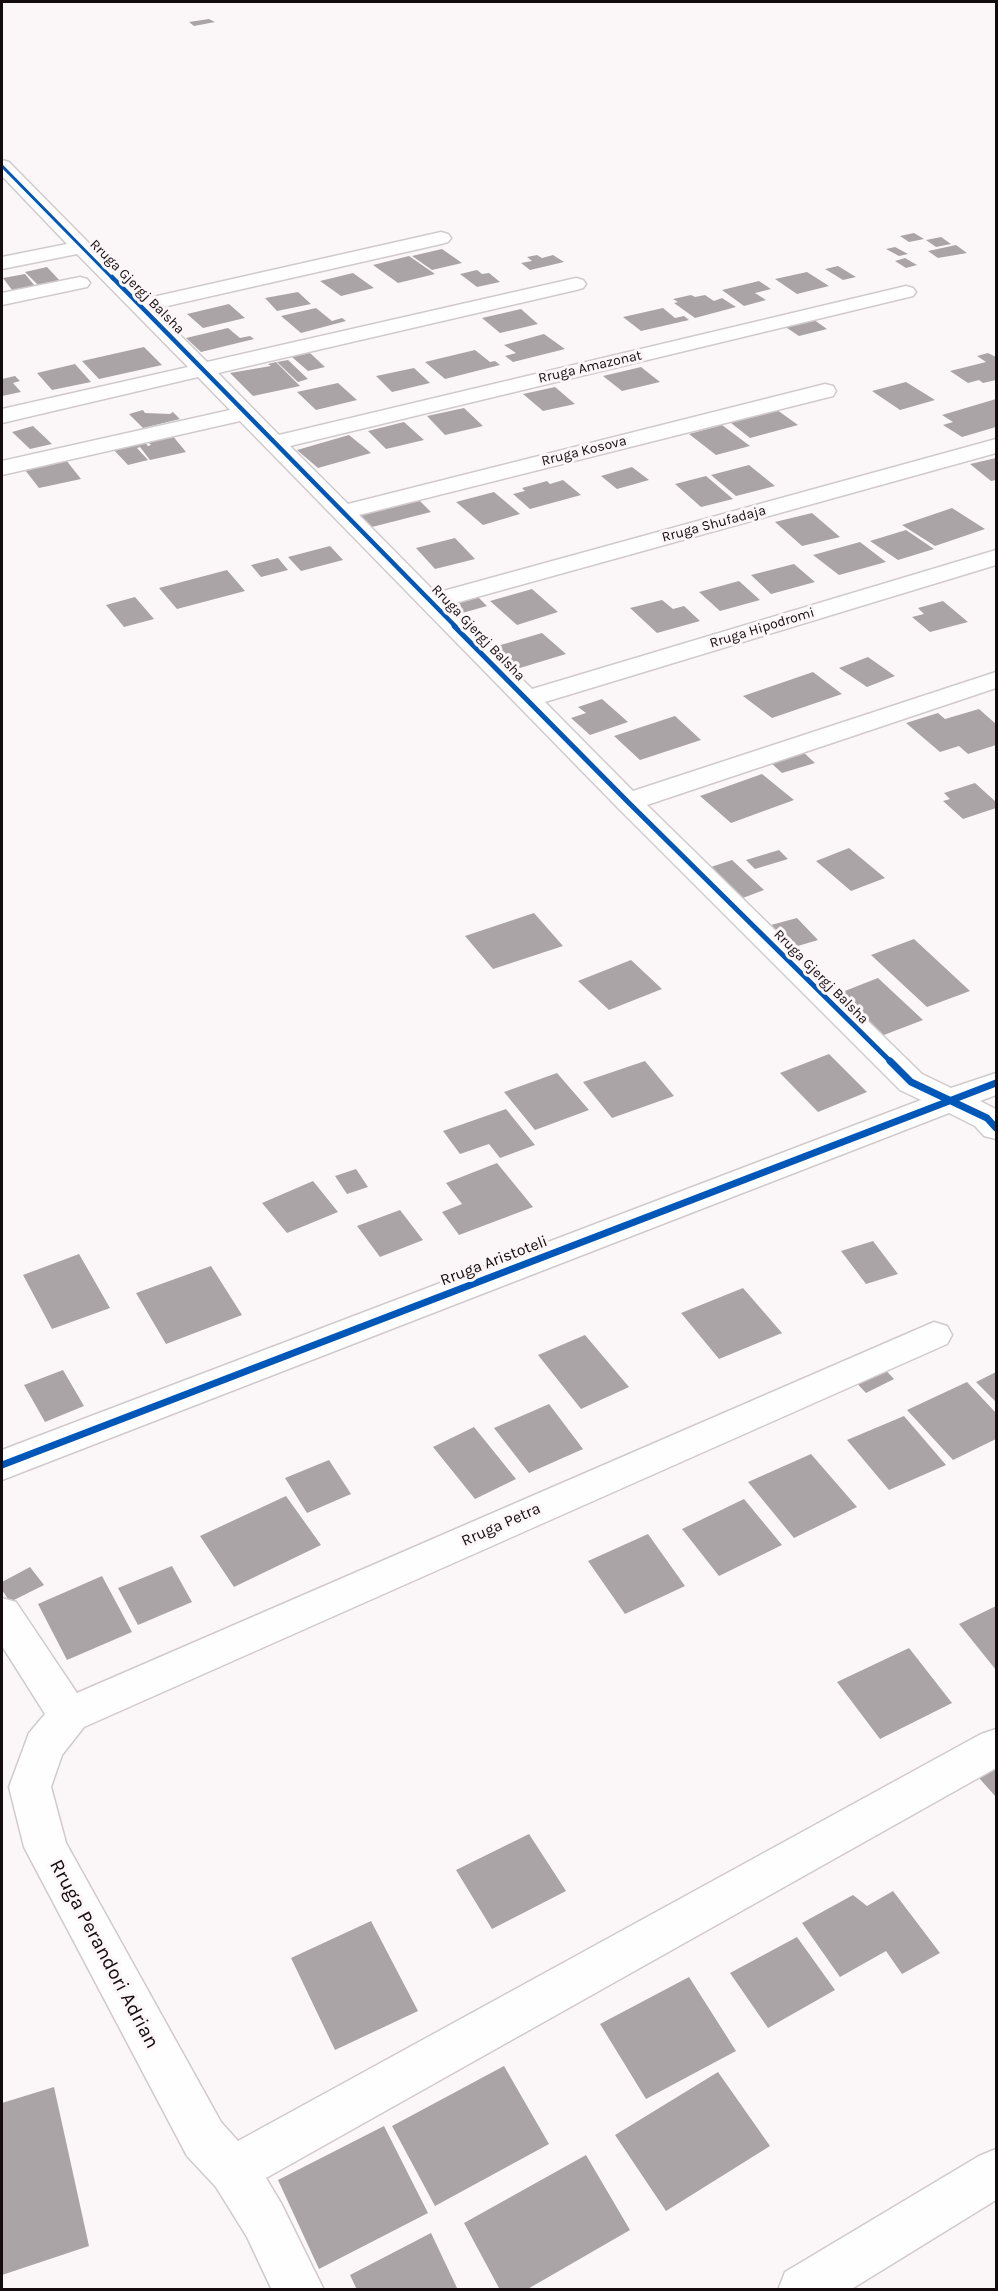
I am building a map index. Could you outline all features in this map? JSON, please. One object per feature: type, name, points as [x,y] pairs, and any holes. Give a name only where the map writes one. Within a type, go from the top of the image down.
[{"type":"street","name":"Rruga Gjergj Balsha","points":[[2,166],[628,802],[911,1082],[987,1118],[996,1128]]},
{"type":"street","points":[[140,306],[441,238]]},
{"type":"street","points":[[2,263],[81,247]]},
{"type":"street","points":[[2,299],[80,284]]},
{"type":"street","points":[[2,416],[576,284]]},
{"type":"street","name":"Rruga Amazonat","points":[[274,442],[906,292]]},
{"type":"street","name":"Rruga Kosova","points":[[342,512],[825,391]]},
{"type":"street","points":[[2,468],[245,413]]},
{"type":"street","name":"Rruga Shufadaja","points":[[431,602],[996,446]]},
{"type":"street","name":"Rruga Hipodromi","points":[[526,699],[996,557]]},
{"type":"street","points":[[628,802],[996,680]]},
{"type":"street","name":"Rruga Aristoteli","points":[[2,1465],[996,1083]]},
{"type":"street","name":"Rruga Petra","points":[[69,1715],[934,1335]]},
{"type":"street","points":[[2,1614],[69,1715]]},
{"type":"street","name":"Rruga Perandori Adrian","points":[[69,1715],[44,1746],[30,1787],[46,1847],[204,2139],[233,2170],[264,2220],[299,2289]]},
{"type":"street","points":[[233,2170],[996,1747]]},
{"type":"street","points":[[803,2289],[996,2173]]},
{"type":"building","points":[[209,19],[215,22],[194,26],[189,22]]},
{"type":"building","points":[[914,233],[924,239],[909,242],[900,236]]},
{"type":"building","points":[[941,237],[951,244],[936,247],[926,240]]},
{"type":"building","points":[[956,245],[967,253],[938,258],[928,251]]},
{"type":"building","points":[[895,247],[908,254],[899,256],[886,249]]},
{"type":"building","points":[[442,249],[462,263],[432,270],[412,256]]},
{"type":"building","points":[[537,255],[542,258],[553,255],[564,262],[530,270],[521,263],[532,261],[527,257]]},
{"type":"building","points":[[409,256],[435,274],[398,283],[373,265]]},
{"type":"building","points":[[905,258],[917,265],[906,268],[895,261]]},
{"type":"building","points":[[838,266],[856,277],[843,280],[825,269]]},
{"type":"building","points":[[47,267],[61,282],[39,286],[25,272]]},
{"type":"building","points":[[477,270],[482,274],[489,273],[500,282],[477,287],[460,274]]},
{"type":"building","points":[[807,272],[829,286],[797,294],[775,279]]},
{"type":"building","points":[[353,273],[374,288],[341,296],[320,281]]},
{"type":"building","points":[[25,274],[35,286],[12,290],[3,278]]},
{"type":"building","points":[[759,281],[771,289],[755,293],[766,300],[744,306],[722,290]]},
{"type":"building","points":[[298,292],[311,304],[277,311],[265,298]]},
{"type":"building","points":[[691,295],[695,297],[705,295],[714,301],[722,298],[736,307],[695,318],[674,303],[678,302],[673,299]]},
{"type":"building","points":[[229,304],[245,318],[203,328],[187,314]]},
{"type":"building","points":[[316,308],[332,321],[342,318],[346,321],[301,333],[281,316]]},
{"type":"building","points":[[663,308],[675,318],[684,316],[689,320],[641,331],[623,317]]},
{"type":"building","points":[[521,309],[538,324],[500,333],[482,318]]},
{"type":"building","points":[[810,317],[827,329],[799,336],[781,324]]},
{"type":"building","points":[[228,328],[240,338],[250,336],[254,339],[201,352],[186,338]]},
{"type":"building","points":[[544,334],[565,349],[513,362],[505,356],[516,353],[504,345]]},
{"type":"building","points":[[144,347],[162,365],[99,379],[82,361]]},
{"type":"building","points":[[475,350],[490,362],[495,361],[500,365],[445,379],[425,362]]},
{"type":"building","points":[[310,353],[325,367],[308,371],[292,357]]},
{"type":"building","points":[[988,353],[996,357],[996,380],[983,383],[979,380],[968,383],[950,371],[986,362],[977,356]]},
{"type":"building","points":[[288,360],[308,379],[298,382],[277,362]]},
{"type":"building","points":[[276,362],[300,386],[253,396],[230,373],[271,366],[268,364]]},
{"type":"building","points":[[75,364],[91,382],[52,390],[37,373]]},
{"type":"building","points":[[641,367],[660,382],[622,391],[603,376]]},
{"type":"building","points":[[414,368],[430,383],[392,392],[376,376]]},
{"type":"building","points":[[15,376],[20,381],[13,383],[21,392],[2,396],[2,379]]},
{"type":"building","points":[[906,382],[935,400],[900,410],[872,391]]},
{"type":"building","points":[[338,383],[357,400],[316,410],[297,392]]},
{"type":"building","points":[[555,387],[575,404],[543,411],[523,394]]},
{"type":"building","points":[[996,399],[996,427],[962,437],[943,425],[953,422],[942,415]]},
{"type":"building","points":[[773,407],[798,425],[750,438],[726,419]]},
{"type":"building","points":[[464,408],[483,426],[445,435],[427,416]]},
{"type":"building","points":[[143,410],[145,413],[170,414],[173,412],[180,419],[143,428],[129,414]]},
{"type":"building","points":[[404,422],[424,440],[386,449],[368,431]]},
{"type":"building","points":[[722,425],[750,446],[716,455],[689,434]]},
{"type":"building","points":[[33,426],[52,444],[30,449],[12,432]]},
{"type":"building","points":[[172,435],[186,452],[150,460],[140,447],[137,448],[148,460],[128,465],[111,447],[142,439],[148,446],[151,445],[147,441]]},
{"type":"building","points":[[349,435],[371,453],[318,468],[297,450]]},
{"type":"building","points":[[996,458],[996,480],[991,481],[970,464]]},
{"type":"building","points":[[66,460],[81,479],[39,488],[25,470]]},
{"type":"building","points":[[749,465],[775,486],[736,496],[711,475]]},
{"type":"building","points":[[632,467],[649,480],[617,489],[601,476]]},
{"type":"building","points":[[706,476],[733,499],[701,507],[675,484]]},
{"type":"building","points":[[563,480],[581,495],[530,509],[513,494],[525,491],[522,488],[547,481],[550,484]]},
{"type":"building","points":[[494,492],[520,514],[483,525],[456,502]]},
{"type":"building","points":[[417,498],[431,512],[368,528],[354,513]]},
{"type":"building","points":[[952,508],[985,529],[935,546],[902,525]]},
{"type":"building","points":[[812,513],[840,537],[802,546],[775,522]]},
{"type":"building","points":[[906,530],[934,549],[898,560],[870,541]]},
{"type":"building","points":[[455,538],[475,559],[435,569],[416,548]]},
{"type":"building","points":[[860,542],[886,562],[839,575],[813,555]]},
{"type":"building","points":[[330,546],[343,560],[301,571],[288,557]]},
{"type":"building","points":[[278,558],[288,570],[261,577],[251,565]]},
{"type":"building","points":[[794,564],[815,582],[771,594],[751,575]]},
{"type":"building","points":[[227,570],[245,591],[177,609],[159,588]]},
{"type":"building","points":[[739,581],[760,600],[720,611],[699,592]]},
{"type":"building","points":[[532,589],[558,612],[517,625],[490,601]]},
{"type":"building","points":[[476,595],[487,606],[455,615],[444,604]]},
{"type":"building","points":[[135,597],[154,619],[124,627],[106,605]]},
{"type":"building","points":[[662,600],[673,609],[684,606],[700,621],[657,633],[630,608]]},
{"type":"building","points":[[943,601],[968,622],[930,632],[912,617],[924,614],[918,608]]},
{"type":"building","points":[[542,633],[566,654],[510,671],[487,649]]},
{"type":"building","points":[[868,657],[895,676],[867,687],[839,668]]},
{"type":"building","points":[[813,672],[842,694],[772,718],[743,696]]},
{"type":"building","points":[[602,699],[628,722],[590,735],[571,718],[586,713],[578,707]]},
{"type":"building","points":[[979,709],[996,724],[996,745],[968,754],[959,746],[940,752],[906,723],[938,713],[945,719]]},
{"type":"building","points":[[675,716],[701,740],[640,760],[614,736]]},
{"type":"building","points":[[803,752],[815,763],[782,773],[770,762]]},
{"type":"building","points":[[762,774],[794,800],[731,823],[700,796]]},
{"type":"building","points":[[975,783],[996,802],[996,808],[963,819],[943,801],[950,799],[944,793]]},
{"type":"building","points":[[849,848],[885,878],[851,891],[816,861]]},
{"type":"building","points":[[779,850],[788,859],[755,869],[746,860]]},
{"type":"building","points":[[732,860],[764,890],[740,899],[708,868]]},
{"type":"building","points":[[534,913],[563,946],[493,969],[465,936]]},
{"type":"building","points":[[797,918],[818,940],[791,948],[771,925]]},
{"type":"building","points":[[914,939],[970,991],[927,1007],[871,955]]},
{"type":"building","points":[[631,960],[662,989],[609,1010],[578,981]]},
{"type":"building","points":[[878,978],[923,1020],[876,1038],[832,996]]},
{"type":"building","points":[[829,1054],[867,1092],[818,1112],[780,1073]]},
{"type":"building","points":[[645,1061],[674,1096],[612,1118],[583,1082]]},
{"type":"building","points":[[557,1073],[589,1110],[535,1130],[504,1092]]},
{"type":"building","points":[[506,1109],[535,1145],[500,1158],[489,1144],[460,1154],[443,1131]]},
{"type":"building","points":[[497,1163],[533,1207],[459,1235],[442,1212],[462,1204],[446,1183]]},
{"type":"building","points":[[356,1169],[368,1187],[347,1194],[335,1176]]},
{"type":"building","points":[[313,1181],[338,1212],[287,1233],[262,1203]]},
{"type":"building","points":[[400,1210],[423,1240],[380,1257],[357,1226]]},
{"type":"building","points":[[873,1241],[898,1274],[866,1284],[841,1251]]},
{"type":"building","points":[[79,1254],[110,1308],[52,1329],[23,1275]]},
{"type":"building","points":[[211,1266],[242,1315],[166,1344],[136,1293]]},
{"type":"building","points":[[743,1288],[782,1333],[719,1359],[681,1313]]},
{"type":"building","points":[[585,1335],[629,1387],[581,1409],[538,1355]]},
{"type":"building","points":[[876,1360],[894,1379],[866,1393],[848,1374]]},
{"type":"building","points":[[63,1370],[84,1406],[45,1422],[24,1385]]},
{"type":"building","points":[[996,1372],[996,1402],[976,1382]]},
{"type":"building","points":[[967,1382],[996,1413],[996,1439],[953,1460],[907,1410]]},
{"type":"building","points":[[549,1404],[583,1449],[529,1473],[494,1428]]},
{"type":"building","points":[[904,1416],[946,1465],[889,1490],[847,1440]]},
{"type":"building","points":[[474,1427],[516,1479],[475,1499],[433,1447]]},
{"type":"building","points":[[811,1454],[857,1507],[794,1538],[748,1482]]},
{"type":"building","points":[[329,1460],[351,1494],[307,1513],[285,1478]]},
{"type":"building","points":[[286,1496],[321,1545],[234,1587],[200,1536]]},
{"type":"building","points":[[744,1499],[782,1545],[719,1576],[682,1529]]},
{"type":"building","points":[[648,1534],[685,1586],[625,1614],[588,1561]]},
{"type":"building","points":[[172,1566],[192,1602],[138,1625],[118,1588]]},
{"type":"building","points":[[30,1567],[44,1585],[10,1602],[2,1590],[2,1582]]},
{"type":"building","points":[[102,1576],[132,1632],[67,1660],[38,1604]]},
{"type":"building","points":[[996,1606],[996,1670],[959,1624]]},
{"type":"building","points":[[909,1648],[952,1703],[880,1739],[837,1682]]},
{"type":"building","points":[[996,1754],[996,1797],[971,1769]]},
{"type":"building","points":[[529,1834],[566,1891],[492,1929],[456,1870]]},
{"type":"building","points":[[893,1891],[940,1953],[902,1974],[886,1951],[840,1977],[802,1923],[853,1895],[867,1906]]},
{"type":"building","points":[[371,1921],[418,2011],[335,2050],[291,1958]]},
{"type":"building","points":[[797,1937],[835,1990],[768,2028],[730,1973]]},
{"type":"building","points":[[689,1977],[736,2051],[646,2099],[600,2024]]},
{"type":"building","points":[[504,2066],[549,2144],[435,2206],[392,2126]]},
{"type":"building","points":[[718,2072],[770,2146],[666,2211],[615,2135]]},
{"type":"building","points":[[54,2087],[89,2246],[2,2275],[2,2103]]},
{"type":"building","points":[[384,2126],[428,2213],[319,2269],[278,2180]]},
{"type":"building","points":[[586,2155],[630,2230],[526,2290],[500,2290],[464,2223]]},
{"type":"building","points":[[431,2233],[458,2290],[357,2290],[350,2275]]},
{"type":"cycle path","points":[[2,166],[628,802],[911,1082],[987,1118],[996,1128]]},
{"type":"cycle path","points":[[2,1465],[996,1083]]}]
